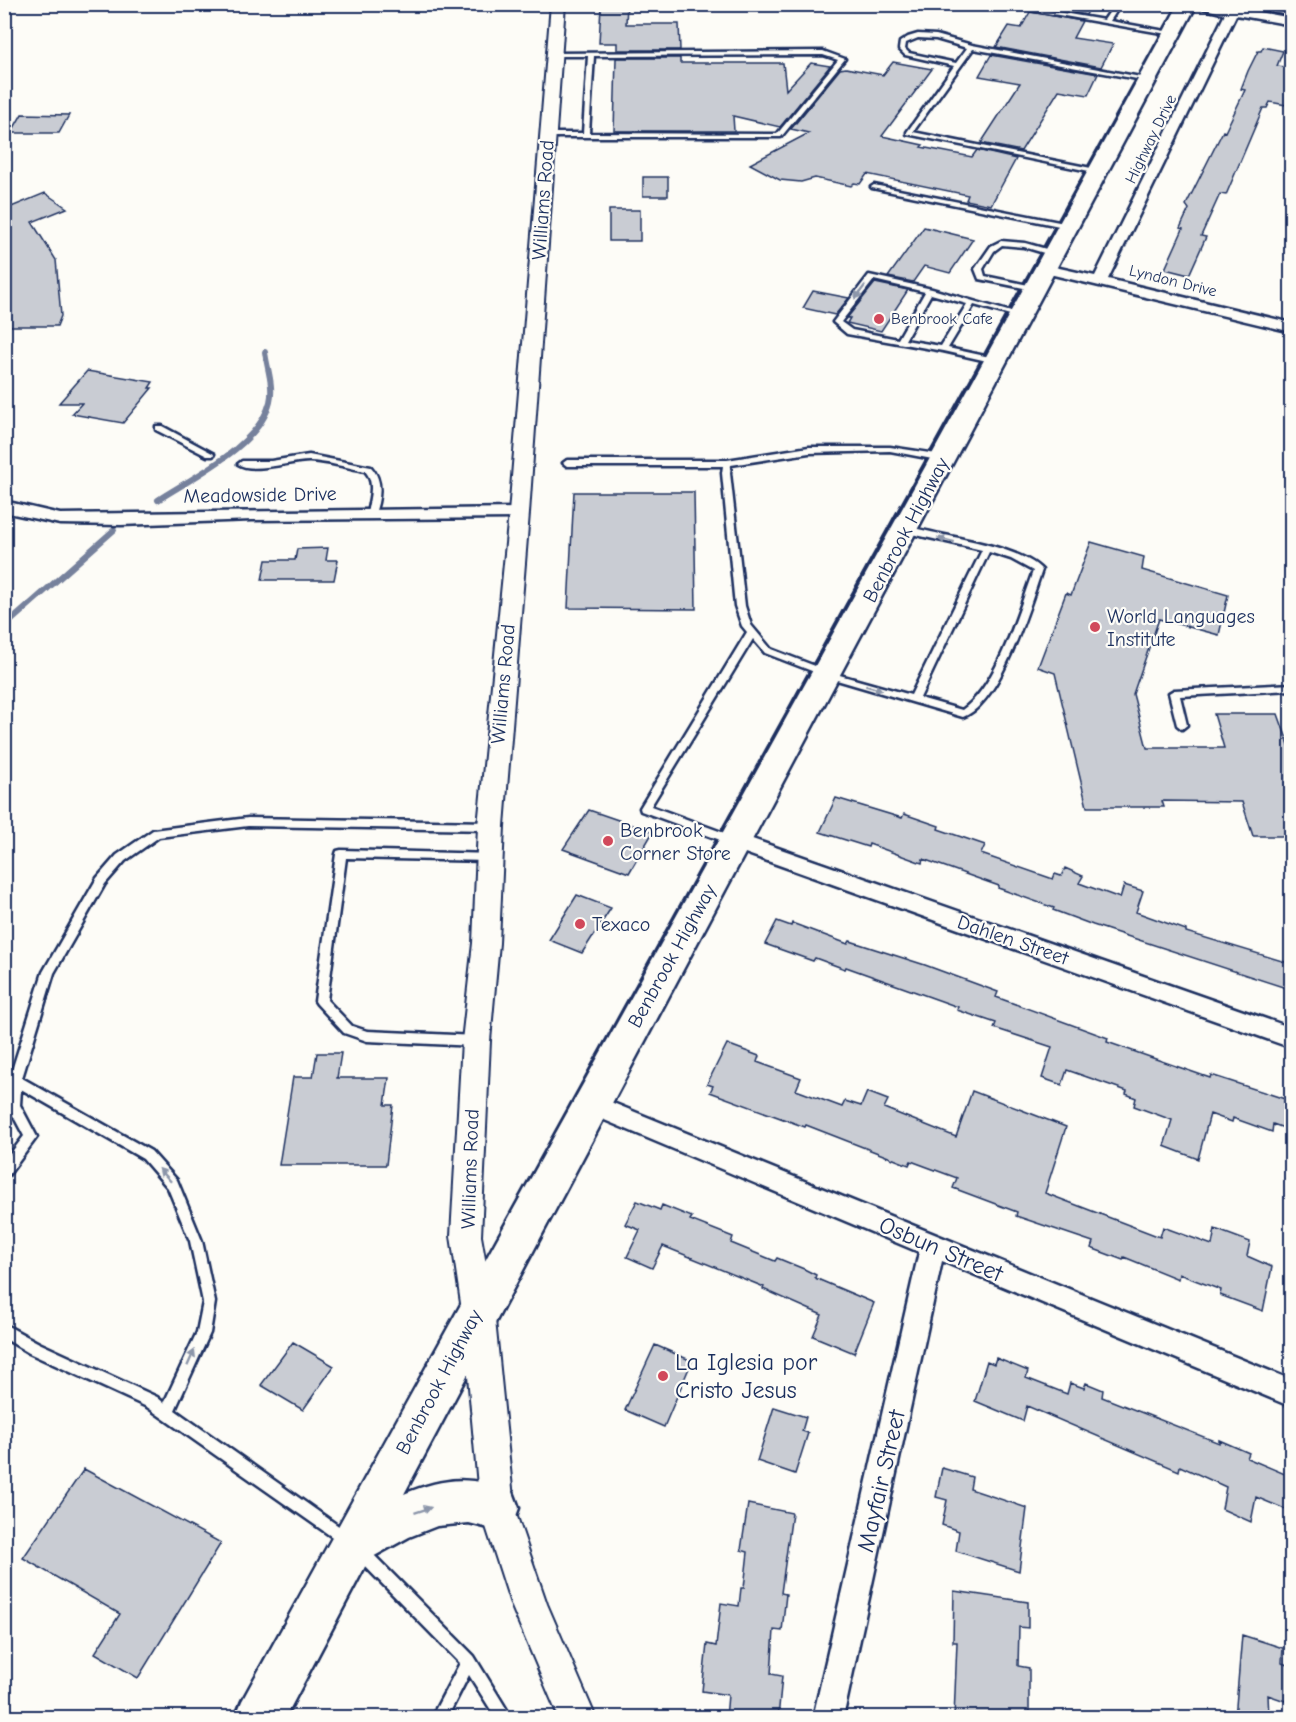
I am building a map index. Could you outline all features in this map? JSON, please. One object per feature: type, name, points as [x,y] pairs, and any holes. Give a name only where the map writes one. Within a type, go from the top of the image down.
[{"type":"main road","name":"Benbrook Highway","points":[[259,1718],[478,1310],[735,842],[831,675],[906,530],[1189,4]]},
{"type":"main road","points":[[352,1544],[392,1520],[451,1502],[466,1501],[497,1508]]},
{"type":"street","name":"Williams Road","points":[[558,4],[519,513],[491,826],[486,943],[476,1041],[466,1236],[478,1310],[497,1508],[530,1607],[578,1718]]},
{"type":"street","points":[[1189,4],[1292,21]]},
{"type":"street","name":"Highway Drive","points":[[1099,282],[1232,11]]},
{"type":"street","name":"Lyndon Drive","points":[[1045,270],[1292,328]]},
{"type":"street","name":"Meadowside Drive","points":[[4,506],[60,519],[519,513]]},
{"type":"street","name":"Dahlen Street","points":[[735,842],[1292,1038]]},
{"type":"street","name":"Osbun Street","points":[[591,1104],[1292,1394]]},
{"type":"street","name":"Mayfair Street","points":[[828,1718],[933,1245]]},
{"type":"lane","points":[[1106,22],[1118,4]]},
{"type":"lane","points":[[1033,10],[1173,33]]},
{"type":"lane","points":[[958,65],[907,54],[903,50],[903,42],[910,38],[923,36],[1148,79]]},
{"type":"lane","points":[[971,47],[909,133],[1099,171]]},
{"type":"lane","points":[[548,135],[779,136],[842,59],[823,53],[555,54]]},
{"type":"lane","points":[[586,135],[591,54]]},
{"type":"lane","points":[[874,188],[1069,226]]},
{"type":"lane","points":[[1008,242],[1045,270],[986,278],[982,277],[979,269],[994,247],[1008,242]]},
{"type":"lane","points":[[996,362],[943,349],[850,332],[837,322],[872,277],[1021,316]]},
{"type":"lane","points":[[900,342],[929,291]]},
{"type":"lane","points":[[943,349],[971,304]]},
{"type":"lane","points":[[159,428],[210,454]]},
{"type":"lane","points":[[567,463],[727,463],[809,450],[890,449],[944,459]]},
{"type":"lane","points":[[242,464],[271,464],[309,458],[368,469],[374,473],[377,481],[371,514]]},
{"type":"lane","points":[[727,463],[726,473],[740,606],[752,632],[768,651],[831,675],[963,714],[974,710],[990,687],[1013,637],[1038,570],[1032,563],[1023,560],[906,530]]},
{"type":"lane","points":[[914,700],[986,550]]},
{"type":"lane","points":[[735,842],[645,808],[752,632]]},
{"type":"lane","points":[[1182,724],[1174,693],[1292,687]]},
{"type":"lane","points":[[4,1173],[31,1137],[14,1106],[15,1080],[49,972],[101,881],[121,858],[157,833],[248,822],[491,826]]},
{"type":"lane","points":[[476,1041],[367,1036],[348,1030],[321,1001],[341,854],[489,857]]},
{"type":"lane","points":[[15,1080],[147,1155],[173,1184],[196,1241],[209,1302],[202,1333],[167,1412]]},
{"type":"lane","points":[[4,1330],[34,1348],[152,1402],[352,1544],[469,1661],[505,1718]]},
{"type":"lane","points":[[438,1718],[469,1661]]},
{"type":"building","points":[[627,4],[626,24],[679,24],[680,50],[617,50],[617,43],[599,43],[601,6]]},
{"type":"building","points":[[1035,4],[1091,4],[1086,15]]},
{"type":"building","points":[[1030,12],[1082,21],[1073,38],[1113,44],[1101,67],[996,47],[1009,26],[1021,28]]},
{"type":"building","points":[[1263,47],[1283,51],[1277,66],[1292,68],[1292,106],[1270,102],[1267,108],[1263,108],[1226,195],[1220,194],[1201,236],[1206,237],[1189,275],[1165,269],[1183,229],[1180,228],[1189,209],[1186,205],[1223,131],[1225,132],[1245,90],[1241,89],[1248,71],[1258,51],[1261,51]]},
{"type":"building","points":[[991,55],[1098,74],[1088,95],[1059,90],[1021,151],[981,143],[1020,83],[979,76]]},
{"type":"building","points":[[616,58],[680,58],[680,63],[783,63],[786,90],[811,63],[830,66],[780,127],[733,116],[734,131],[614,131]]},
{"type":"building","points":[[893,62],[932,69],[882,136],[923,145],[921,147],[972,157],[977,150],[1016,159],[991,205],[966,200],[968,195],[867,174],[860,184],[854,183],[851,186],[815,178],[801,182],[780,180],[750,164],[809,133],[791,129],[840,69],[846,68],[883,75]]},
{"type":"building","points":[[22,114],[69,115],[59,133],[11,133]]},
{"type":"building","points":[[643,177],[668,177],[668,196],[643,196]]},
{"type":"building","points":[[45,193],[67,208],[32,222],[56,260],[61,316],[57,326],[4,326],[4,210]]},
{"type":"building","points":[[609,210],[640,210],[640,241],[609,241]]},
{"type":"building","points":[[924,227],[973,239],[950,273],[924,266],[913,282],[888,277]]},
{"type":"building","points":[[875,283],[908,290],[881,331],[847,323],[850,318],[847,318]]},
{"type":"building","points":[[813,291],[849,298],[835,315],[803,308]]},
{"type":"building","points":[[87,371],[153,382],[149,388],[152,388],[123,423],[72,414],[82,403],[59,403]]},
{"type":"building","points":[[574,492],[694,492],[696,609],[568,608]]},
{"type":"building","points":[[1091,542],[1144,557],[1142,570],[1228,595],[1219,635],[1159,619],[1133,694],[1147,748],[1224,748],[1214,714],[1278,714],[1292,753],[1292,836],[1253,836],[1242,802],[1162,801],[1164,807],[1087,807],[1055,673],[1038,667],[1066,593],[1071,595]]},
{"type":"building","points":[[328,548],[326,560],[338,560],[334,580],[262,580],[266,560],[295,560],[297,549]]},
{"type":"building","points":[[836,798],[902,818],[904,814],[939,826],[938,829],[985,845],[981,854],[1053,879],[1055,874],[1061,876],[1065,868],[1083,876],[1079,883],[1120,898],[1124,885],[1143,891],[1136,912],[1186,930],[1186,932],[1292,964],[1292,990],[1093,925],[998,888],[999,886],[923,859],[922,863],[869,844],[868,847],[820,832]]},
{"type":"building","name":"Benbrook Corner Store","points":[[589,810],[653,832],[629,873],[563,849]]},
{"type":"building","name":"Texaco","points":[[577,895],[611,908],[582,953],[549,940]]},
{"type":"building","points":[[777,921],[791,926],[792,923],[848,944],[850,941],[925,965],[998,992],[996,997],[1108,1038],[1107,1042],[1210,1078],[1211,1075],[1285,1099],[1284,1104],[1292,1106],[1292,1131],[1273,1124],[1272,1132],[1233,1118],[1232,1122],[1210,1114],[1198,1159],[1164,1146],[1172,1120],[1134,1106],[1136,1098],[1126,1094],[1127,1091],[1067,1070],[1062,1085],[1042,1078],[1052,1047],[994,1028],[996,1023],[957,1010],[958,1007],[846,967],[845,969],[815,958],[813,961],[765,944]]},
{"type":"building","points":[[727,1044],[759,1056],[757,1062],[801,1078],[796,1090],[842,1107],[845,1101],[861,1106],[867,1092],[888,1100],[884,1108],[956,1137],[972,1091],[1066,1127],[1045,1193],[1160,1237],[1163,1227],[1212,1245],[1215,1229],[1250,1242],[1247,1256],[1272,1267],[1263,1311],[1220,1295],[1221,1290],[1179,1274],[1178,1279],[1124,1257],[1123,1260],[1091,1248],[1093,1242],[1016,1216],[1017,1212],[953,1188],[957,1178],[911,1161],[909,1165],[806,1125],[805,1127],[710,1092],[713,1086],[707,1084]]},
{"type":"building","points":[[317,1053],[341,1053],[337,1078],[389,1078],[385,1105],[393,1105],[386,1165],[279,1165],[293,1077],[313,1077]]},
{"type":"building","points":[[637,1201],[660,1210],[662,1205],[692,1217],[690,1220],[733,1237],[731,1243],[775,1261],[777,1258],[804,1269],[816,1275],[815,1278],[874,1303],[854,1353],[813,1336],[822,1315],[763,1289],[764,1287],[663,1246],[652,1268],[627,1257],[640,1230],[625,1224]]},
{"type":"building","points":[[293,1342],[334,1366],[303,1410],[261,1385]]},
{"type":"building","name":"La Iglesia por Cristo Jesus","points":[[655,1345],[692,1361],[664,1427],[625,1410]]},
{"type":"building","points":[[996,1358],[1028,1371],[1026,1378],[1067,1394],[1070,1383],[1084,1388],[1086,1383],[1103,1390],[1102,1397],[1249,1453],[1247,1458],[1292,1477],[1292,1512],[1256,1497],[1251,1522],[1222,1509],[1226,1487],[1180,1466],[1179,1471],[1027,1406],[1023,1421],[975,1401],[987,1361],[994,1364]]},
{"type":"building","points":[[774,1407],[806,1417],[802,1431],[808,1433],[795,1474],[757,1461]]},
{"type":"building","points":[[942,1468],[972,1477],[970,1489],[1027,1508],[1019,1571],[956,1551],[959,1531],[942,1525],[947,1500],[936,1497]]},
{"type":"building","points":[[84,1469],[221,1543],[138,1678],[95,1653],[120,1614],[23,1558]]},
{"type":"building","points":[[748,1504],[792,1513],[781,1593],[786,1594],[782,1631],[774,1630],[771,1674],[782,1676],[778,1718],[726,1718],[728,1695],[702,1691],[707,1644],[716,1646],[721,1603],[739,1606],[741,1588],[744,1588],[748,1552],[741,1550]]},
{"type":"building","points":[[954,1591],[1028,1602],[1028,1628],[1019,1627],[1018,1666],[1029,1668],[1029,1718],[954,1718],[957,1642],[953,1642]]},
{"type":"building","points":[[1242,1635],[1283,1648],[1282,1663],[1290,1666],[1288,1702],[1268,1695],[1269,1718],[1235,1718]]},
{"type":"waterway","points":[[158,500],[223,459],[253,433],[270,402],[270,377],[265,352]]},
{"type":"waterway","points":[[4,627],[114,530]]},
{"type":"place","name":"Benbrook Cafe","points":[[879,319]]},
{"type":"place","name":"World Languages Institute","points":[[1095,627]]},
{"type":"place","name":"Benbrook Corner Store","points":[[608,841]]},
{"type":"place","name":"Texaco","points":[[580,924]]},
{"type":"place","name":"La Iglesia por Cristo Jesus","points":[[663,1376]]}]
